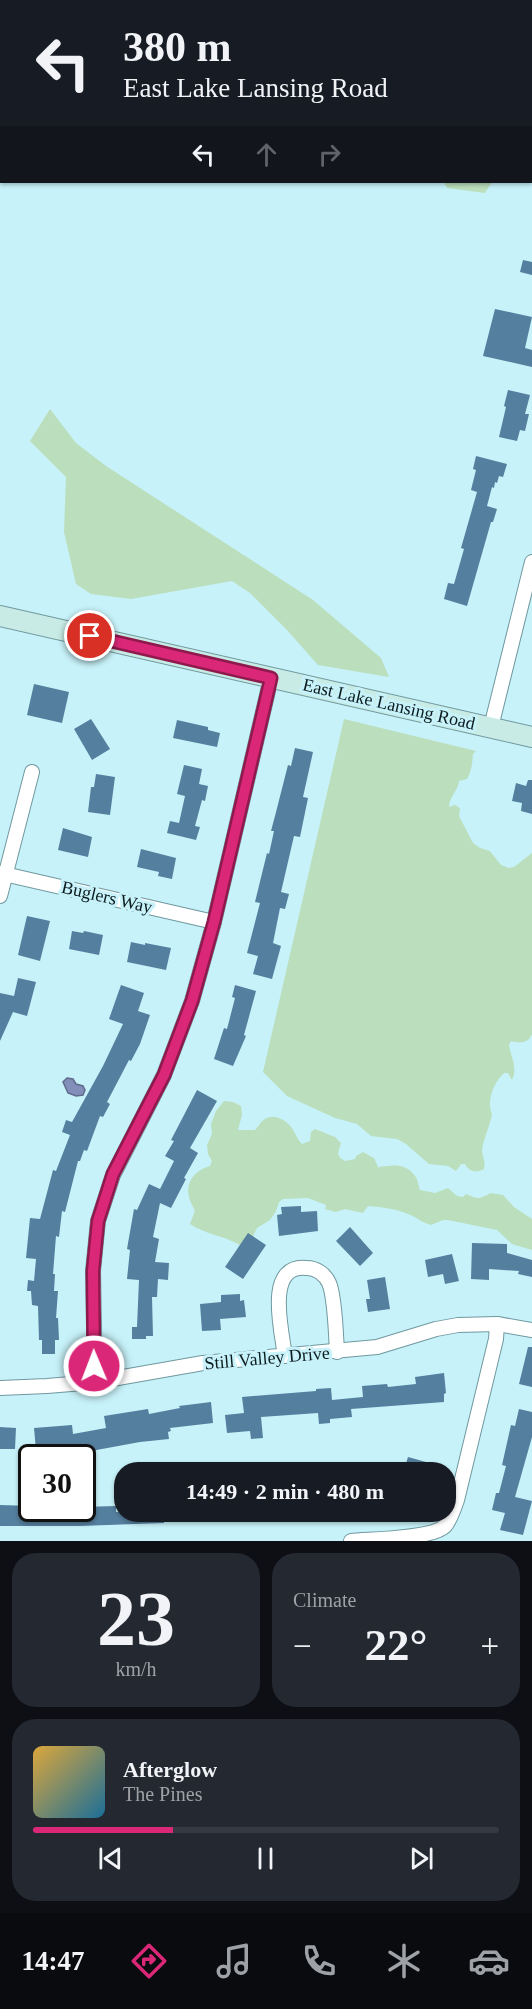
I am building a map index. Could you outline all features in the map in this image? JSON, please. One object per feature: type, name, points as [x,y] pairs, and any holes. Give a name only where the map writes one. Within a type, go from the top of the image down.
[{"type":"main road","name":"East Lake Lansing Road","points":[[0,616],[532,737]]},
{"type":"street","points":[[491,727],[532,562]]},
{"type":"street","points":[[95,1382],[93,1271],[98,1221],[113,1174],[164,1075],[192,1001],[214,922],[271,678]]},
{"type":"street","points":[[0,896],[3,874],[32,772]]},
{"type":"street","name":"Buglers Way","points":[[3,874],[214,922]]},
{"type":"street","points":[[285,1356],[279,1301],[280,1284],[289,1273],[302,1267],[320,1271],[329,1284],[337,1352]]},
{"type":"street","points":[[351,1541],[432,1533],[445,1526],[457,1500],[496,1339],[497,1324]]},
{"type":"street","name":"Still Valley Drive","points":[[0,1388],[95,1382],[203,1364],[377,1347],[436,1329],[458,1325],[497,1324],[532,1330]]},
{"type":"green space","points":[[444,183],[491,183],[485,193],[447,188]]},
{"type":"green space","points":[[50,409],[76,443],[106,466],[313,600],[381,658],[389,677],[318,665],[250,593],[232,581],[131,599],[91,594],[76,584],[64,532],[66,477],[30,441]]},
{"type":"green space","points":[[344,719],[476,751],[473,754],[469,776],[459,781],[449,807],[455,805],[460,808],[459,816],[473,843],[490,851],[501,865],[514,867],[532,853],[532,1034],[526,1041],[511,1041],[509,1045],[514,1075],[512,1080],[508,1073],[504,1073],[492,1092],[490,1109],[492,1114],[482,1149],[484,1169],[481,1170],[471,1170],[465,1164],[461,1164],[456,1171],[448,1166],[429,1164],[397,1139],[371,1136],[357,1124],[335,1118],[287,1096],[263,1072]]},
{"type":"green space","points":[[224,1101],[241,1106],[242,1115],[238,1130],[255,1130],[268,1117],[276,1117],[289,1124],[302,1144],[310,1141],[311,1132],[315,1129],[335,1137],[341,1143],[338,1153],[340,1158],[345,1161],[355,1159],[363,1152],[374,1158],[379,1169],[379,1167],[394,1166],[408,1169],[416,1178],[420,1190],[435,1193],[448,1188],[457,1196],[463,1197],[466,1194],[477,1198],[491,1193],[503,1195],[514,1207],[532,1219],[532,1250],[512,1244],[497,1230],[448,1220],[431,1225],[403,1212],[378,1207],[368,1206],[363,1213],[345,1209],[336,1212],[325,1209],[326,1205],[308,1198],[283,1199],[279,1202],[270,1220],[257,1228],[253,1236],[240,1245],[208,1233],[190,1224],[195,1211],[188,1191],[190,1181],[196,1173],[210,1166],[212,1161],[207,1145],[212,1134],[211,1124],[216,1111]]},
{"type":"water","points":[[67,1078],[83,1086],[85,1090],[83,1095],[76,1096],[68,1093],[63,1082]]},
{"type":"building","points":[[523,260],[532,262],[532,275],[520,272]]},
{"type":"building","points":[[495,309],[532,317],[525,348],[532,350],[532,367],[483,356]]},
{"type":"building","points":[[508,390],[530,395],[525,414],[529,414],[525,431],[520,430],[517,441],[499,437]]},
{"type":"building","points":[[476,456],[507,464],[503,477],[499,476],[494,488],[492,487],[487,506],[497,509],[493,522],[491,522],[467,606],[444,599],[448,583],[454,584],[464,549],[461,548],[477,492],[471,490],[476,470],[473,469]]},
{"type":"building","points":[[34,684],[69,692],[62,723],[27,715]]},
{"type":"building","points":[[91,719],[110,749],[92,760],[74,729]]},
{"type":"building","points":[[177,720],[208,727],[208,730],[220,733],[217,747],[173,738]]},
{"type":"building","points":[[295,748],[313,752],[303,797],[308,798],[300,837],[294,836],[281,892],[289,894],[285,909],[280,908],[273,943],[281,946],[272,979],[253,974],[258,956],[247,953],[260,903],[255,902],[267,853],[269,854],[274,831],[271,831],[288,765],[291,766]]},
{"type":"building","points":[[184,765],[202,769],[199,784],[208,786],[195,826],[200,827],[196,840],[167,833],[170,821],[179,823],[185,796],[177,794]]},
{"type":"building","points":[[96,774],[115,777],[110,815],[88,812],[91,787],[94,787]]},
{"type":"building","points":[[528,780],[532,780],[532,814],[521,811],[522,803],[512,801],[516,783],[526,786]]},
{"type":"building","points":[[63,828],[92,837],[88,857],[58,850]]},
{"type":"building","points":[[141,849],[176,858],[172,879],[158,876],[159,872],[137,867]]},
{"type":"building","points":[[27,916],[50,921],[40,961],[18,955]]},
{"type":"building","points":[[72,931],[103,935],[99,955],[69,949]]},
{"type":"building","points":[[131,942],[171,948],[166,970],[127,962]]},
{"type":"building","points":[[18,978],[36,982],[27,1016],[13,1012],[0,1041],[0,993],[14,996]]},
{"type":"building","points":[[121,985],[144,993],[138,1011],[150,1015],[140,1044],[107,1102],[110,1104],[103,1117],[100,1116],[87,1151],[84,1150],[78,1161],[65,1212],[62,1211],[59,1237],[56,1236],[53,1274],[55,1274],[54,1291],[58,1291],[56,1318],[58,1318],[59,1340],[55,1340],[55,1354],[42,1354],[42,1340],[39,1340],[38,1306],[32,1305],[31,1291],[27,1291],[28,1280],[34,1281],[36,1259],[26,1258],[30,1218],[40,1219],[53,1170],[56,1171],[70,1135],[62,1132],[66,1120],[72,1122],[123,1024],[109,1019]]},
{"type":"building","points":[[235,985],[256,991],[244,1035],[246,1036],[233,1066],[214,1059],[224,1028],[227,1029],[235,998],[232,997]]},
{"type":"building","points":[[197,1090],[217,1101],[190,1148],[198,1153],[171,1208],[160,1203],[153,1237],[159,1239],[155,1262],[169,1263],[168,1280],[158,1279],[157,1297],[152,1297],[153,1336],[146,1336],[146,1339],[132,1339],[132,1327],[137,1327],[139,1280],[127,1279],[130,1250],[127,1249],[134,1209],[137,1210],[149,1184],[160,1189],[174,1161],[165,1156]]},
{"type":"building","points":[[301,1206],[301,1212],[317,1211],[318,1231],[279,1236],[277,1215],[282,1214],[281,1207]]},
{"type":"building","points":[[350,1227],[373,1253],[360,1266],[336,1241]]},
{"type":"building","points":[[248,1233],[266,1245],[243,1279],[225,1267]]},
{"type":"building","points":[[472,1243],[507,1244],[507,1253],[532,1260],[532,1277],[518,1274],[519,1271],[489,1269],[489,1280],[471,1279]]},
{"type":"building","points":[[452,1254],[459,1281],[445,1284],[443,1274],[428,1277],[425,1260]]},
{"type":"building","points":[[385,1277],[390,1309],[368,1312],[366,1299],[370,1299],[367,1280]]},
{"type":"building","points":[[240,1294],[240,1301],[244,1300],[246,1317],[220,1319],[221,1330],[202,1331],[200,1304],[221,1302],[221,1295]]},
{"type":"building","points":[[528,1347],[532,1347],[532,1387],[519,1384]]},
{"type":"building","points":[[444,1373],[446,1393],[444,1402],[351,1409],[352,1417],[330,1419],[330,1423],[319,1424],[318,1413],[261,1417],[263,1438],[251,1439],[250,1431],[227,1433],[225,1415],[244,1413],[242,1397],[331,1388],[332,1400],[363,1397],[362,1386],[387,1384],[388,1387],[416,1384],[415,1377]]},
{"type":"building","points":[[211,1402],[213,1423],[170,1428],[169,1439],[96,1450],[96,1444],[35,1444],[34,1428],[72,1425],[73,1434],[106,1428],[104,1416],[148,1409],[149,1414],[180,1408],[179,1406]]},
{"type":"building","points":[[519,1409],[532,1412],[532,1437],[515,1497],[532,1501],[523,1535],[500,1530],[505,1513],[492,1510],[506,1466],[502,1465],[511,1425],[515,1426]]},
{"type":"building","points":[[0,1427],[16,1428],[15,1449],[0,1449]]},
{"type":"building","points":[[408,1457],[426,1462],[406,1462]]},
{"type":"building","points":[[0,1505],[18,1506],[18,1522],[96,1522],[96,1507],[114,1506],[114,1522],[164,1522],[80,1526],[0,1526]]},
{"type":"route","points":[[90,636],[271,678],[214,922],[192,1001],[164,1075],[113,1174],[98,1221],[93,1271],[94,1366]]}]
